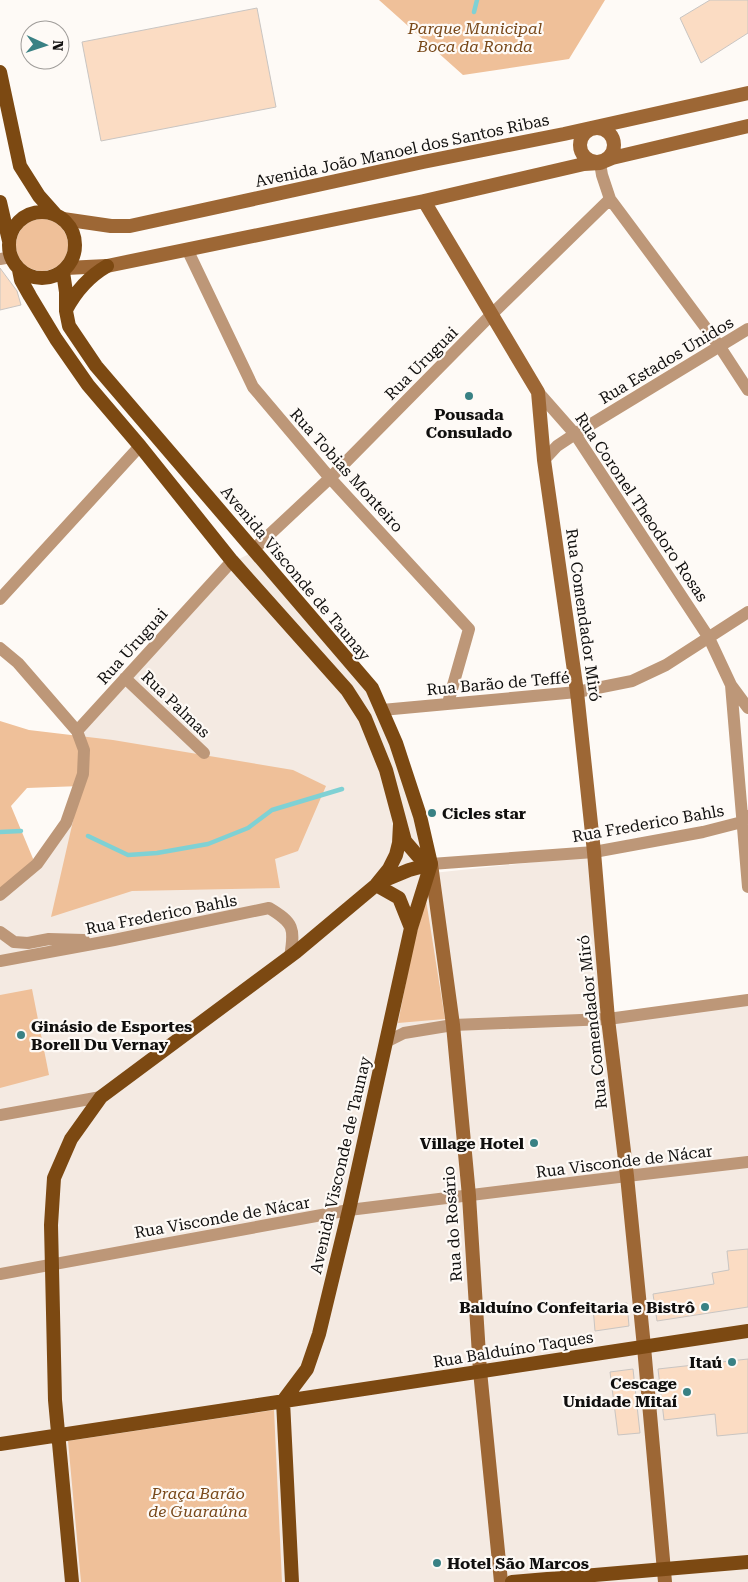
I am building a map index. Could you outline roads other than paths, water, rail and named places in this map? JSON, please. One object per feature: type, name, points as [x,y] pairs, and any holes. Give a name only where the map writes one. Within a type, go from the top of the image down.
[{"type":"main road","name":"Avenida Visconde de Taunay","points":[[0,72],[20,166],[39,196],[73,232],[75,241],[73,258],[65,270],[66,310],[69,326],[96,366],[372,688],[396,743],[420,816],[431,864],[411,928],[349,1210],[319,1334],[306,1369],[282,1401]]},
{"type":"main road","name":"Avenida João Manoel dos Santos Ribas","points":[[59,217],[111,226],[130,226],[748,93]]},
{"type":"main road","points":[[59,217],[38,212],[23,218],[13,228],[5,258],[32,278],[40,279],[56,276],[65,270],[107,266],[424,201],[584,164],[600,163],[612,158],[748,126]]},
{"type":"main road","points":[[592,128],[605,130],[613,141],[612,154],[600,163],[588,160],[580,150],[582,136],[592,128]]},
{"type":"main road","name":"Rua Coronel Theodoro Rosas","points":[[424,201],[538,392]]},
{"type":"main road","points":[[0,202],[9,242]]},
{"type":"main road","points":[[66,310],[81,287],[97,272],[107,266]]},
{"type":"main road","points":[[19,270],[21,280],[56,339],[88,385],[140,446],[232,561],[347,690],[365,718],[386,770],[406,841],[417,856],[431,864]]},
{"type":"main road","name":"Rua Comendador Miró","points":[[538,392],[544,460],[577,692],[594,852],[608,1019],[627,1176],[644,1347],[664,1576]]},
{"type":"main road","points":[[72,1582],[55,1400],[51,1225],[54,1178],[71,1139],[101,1097],[290,956],[376,885],[389,869],[396,855],[400,824]]},
{"type":"main road","points":[[376,885],[410,870],[431,864]]},
{"type":"main road","name":"Rua do Rosário","points":[[431,864],[453,1025],[469,1196],[480,1371],[501,1582]]},
{"type":"main road","points":[[376,885],[398,898],[411,928]]},
{"type":"main road","name":"Rua Balduíno Taques","points":[[282,1401],[748,1331]]},
{"type":"main road","points":[[0,1444],[282,1401],[292,1582]]},
{"type":"main road","points":[[512,1582],[664,1576],[748,1562]]},
{"type":"street","points":[[600,163],[610,199],[720,347],[748,390]]},
{"type":"street","name":"Rua Uruguai","points":[[254,549],[330,478],[491,315],[610,199]]},
{"type":"street","name":"Rua Tobias Monteiro","points":[[188,249],[253,387],[330,478],[469,628],[448,703]]},
{"type":"street","name":"Rua Estados Unidos","points":[[575,434],[748,329]]},
{"type":"street","name":"Rua Coronel Theodoro Rosas","points":[[538,392],[575,434],[709,638],[731,685],[748,708]]},
{"type":"street","points":[[544,460],[557,446],[575,434]]},
{"type":"street","points":[[0,599],[140,446]]},
{"type":"street","name":"Rua Uruguai","points":[[77,731],[232,561]]},
{"type":"street","name":"Rua Barão de Teffé","points":[[382,710],[577,692],[632,681],[666,665],[748,612]]},
{"type":"street","points":[[0,648],[18,663],[77,731],[84,750],[84,774],[66,823],[37,864],[0,895]]},
{"type":"street","name":"Rua Palmas","points":[[125,678],[204,753]]},
{"type":"street","points":[[731,685],[745,819],[748,887]]},
{"type":"street","name":"Rua Frederico Bahls","points":[[431,864],[594,852],[703,832],[745,819]]},
{"type":"street","name":"Rua Frederico Bahls","points":[[0,961],[269,908],[285,918],[291,926],[293,938],[290,956]]},
{"type":"street","points":[[0,932],[14,942],[28,943],[49,939],[114,940]]},
{"type":"street","points":[[386,1042],[404,1033],[453,1025],[608,1019],[748,1000]]},
{"type":"street","points":[[0,1115],[101,1097]]},
{"type":"street","name":"Rua Visconde de Nácar","points":[[0,1274],[349,1210],[748,1162]]},
{"type":"waterway","points":[[474,12],[477,0]]},
{"type":"waterway","points":[[88,836],[128,855],[157,853],[208,844],[248,828],[272,810],[342,789]]},
{"type":"waterway","points":[[0,832],[21,831]]},
{"type":"place","name":"Pousada Consulado","points":[[469,396]]},
{"type":"place","name":"Cicles star","points":[[432,813]]},
{"type":"place","name":"Ginásio de Esportes Borell Du Vernay","points":[[21,1035]]},
{"type":"place","name":"Village Hotel","points":[[534,1143]]},
{"type":"place","name":"Balduíno Confeitaria e Bistrô","points":[[705,1307]]},
{"type":"place","name":"Itaú","points":[[732,1362]]},
{"type":"place","name":"Cescage Unidade Mitaí","points":[[687,1392]]},
{"type":"place","name":"Hotel São Marcos","points":[[437,1563]]},
{"type":"park label","name":"Parque Municipal Boca da Ronda","points":[[475,37]]},
{"type":"park label","name":"Praça Barão de Guaraúna","points":[[198,1502]]}]
